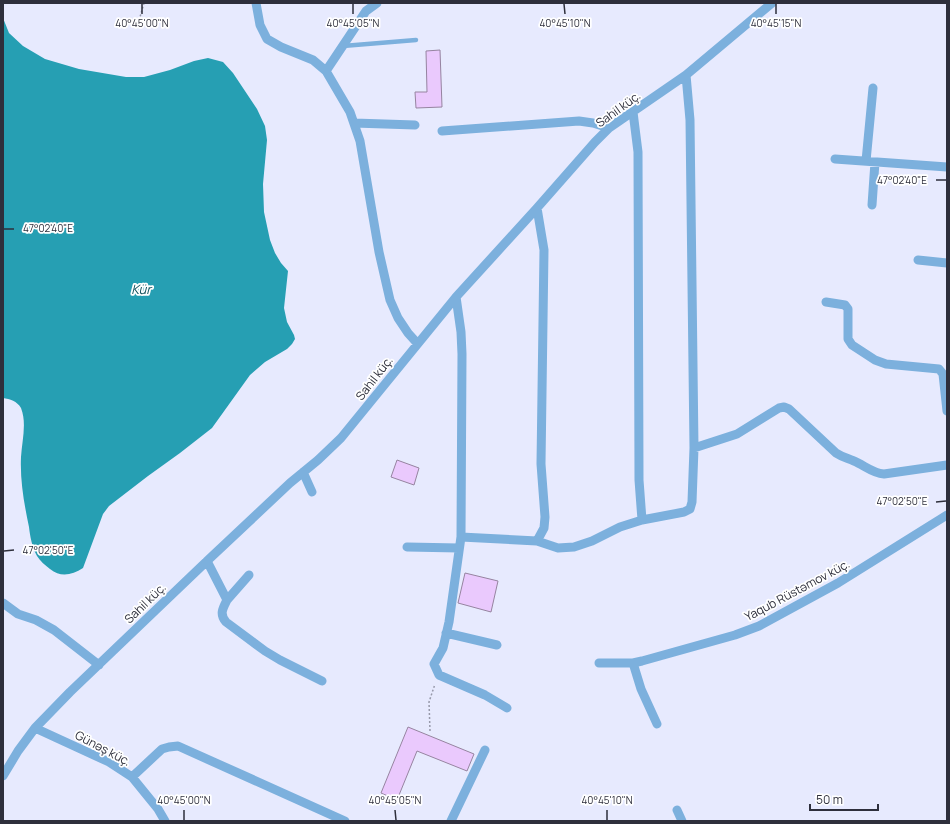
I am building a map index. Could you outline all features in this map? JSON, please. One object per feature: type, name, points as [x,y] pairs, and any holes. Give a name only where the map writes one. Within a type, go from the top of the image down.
[{"type":"street","points":[[256,3],[260,25],[268,39],[280,48],[313,60],[326,71],[350,112],[360,141],[379,252],[390,300],[398,318],[417,343]]},
{"type":"street","points":[[326,71],[366,11],[377,3]]},
{"type":"street","name":"Sahil küç.","points":[[3,776],[18,750],[35,728],[207,560],[341,438],[456,297],[595,142],[609,128],[686,75],[762,7],[772,3]]},
{"type":"street","points":[[461,537],[537,541],[558,548],[574,547],[592,541],[620,527],[642,520],[684,512],[690,509],[692,502],[694,448],[690,120],[686,75]]},
{"type":"street","points":[[872,205],[870,162],[873,88]]},
{"type":"street","points":[[633,112],[638,152],[639,480],[642,520]]},
{"type":"street","points":[[442,131],[579,121],[593,123],[609,128]]},
{"type":"street","points":[[354,123],[415,125]]},
{"type":"street","points":[[835,159],[947,167]]},
{"type":"street","points":[[537,208],[544,250],[541,464],[544,528],[537,541]]},
{"type":"street","points":[[918,260],[947,263]]},
{"type":"street","points":[[456,297],[462,332],[461,537],[449,622],[443,648],[434,664],[439,674],[485,695],[507,708]]},
{"type":"street","points":[[826,302],[845,305],[848,309],[848,339],[852,345],[875,360],[886,364],[939,369],[943,374],[947,411]]},
{"type":"street","points":[[694,448],[736,434],[779,408],[784,407],[836,453],[877,473],[884,474],[947,464]]},
{"type":"street","points":[[303,472],[312,492]]},
{"type":"street","name":"Yaqub Rüstəmov küç.","points":[[599,663],[634,663],[735,635],[759,626],[838,583],[947,515]]},
{"type":"street","points":[[407,547],[459,548]]},
{"type":"street","points":[[207,560],[227,600]]},
{"type":"street","points":[[249,575],[227,600],[222,610],[222,618],[265,651],[322,681]]},
{"type":"street","points":[[3,603],[18,614],[36,620],[54,630],[99,665]]},
{"type":"street","points":[[446,633],[497,645]]},
{"type":"street","points":[[634,663],[641,689],[657,724]]},
{"type":"street","name":"Günəş küç.","points":[[35,728],[109,762],[132,777],[158,809],[165,821]]},
{"type":"street","points":[[132,777],[162,749],[169,746],[178,746],[345,821]]},
{"type":"street","points":[[451,821],[485,750]]},
{"type":"street","points":[[677,810],[682,821]]},
{"type":"lane","points":[[343,46],[416,40]]},
{"type":"path","points":[[138,24],[144,3]]},
{"type":"path","points":[[430,731],[429,702],[439,674]]},
{"type":"water","name":"Kür","points":[[3,18],[9,33],[23,46],[45,59],[79,69],[126,77],[144,77],[208,58],[223,62],[233,73],[257,109],[265,126],[267,140],[263,184],[264,212],[270,240],[275,253],[288,271],[284,308],[287,322],[295,339],[292,344],[287,349],[265,362],[250,375],[212,428],[109,506],[103,514],[83,568],[71,574],[58,574],[54,572],[40,560],[34,549],[24,501],[22,483],[21,457],[24,432],[23,414],[21,408],[15,402],[3,398]]},
{"type":"building","points":[[440,50],[442,107],[416,108],[415,92],[427,92],[426,51]]},
{"type":"building","points":[[397,460],[419,468],[414,485],[391,477]]},
{"type":"building","points":[[465,573],[498,581],[491,612],[458,603]]},
{"type":"building","points":[[408,727],[474,754],[467,771],[417,751],[397,800],[381,793]]}]
